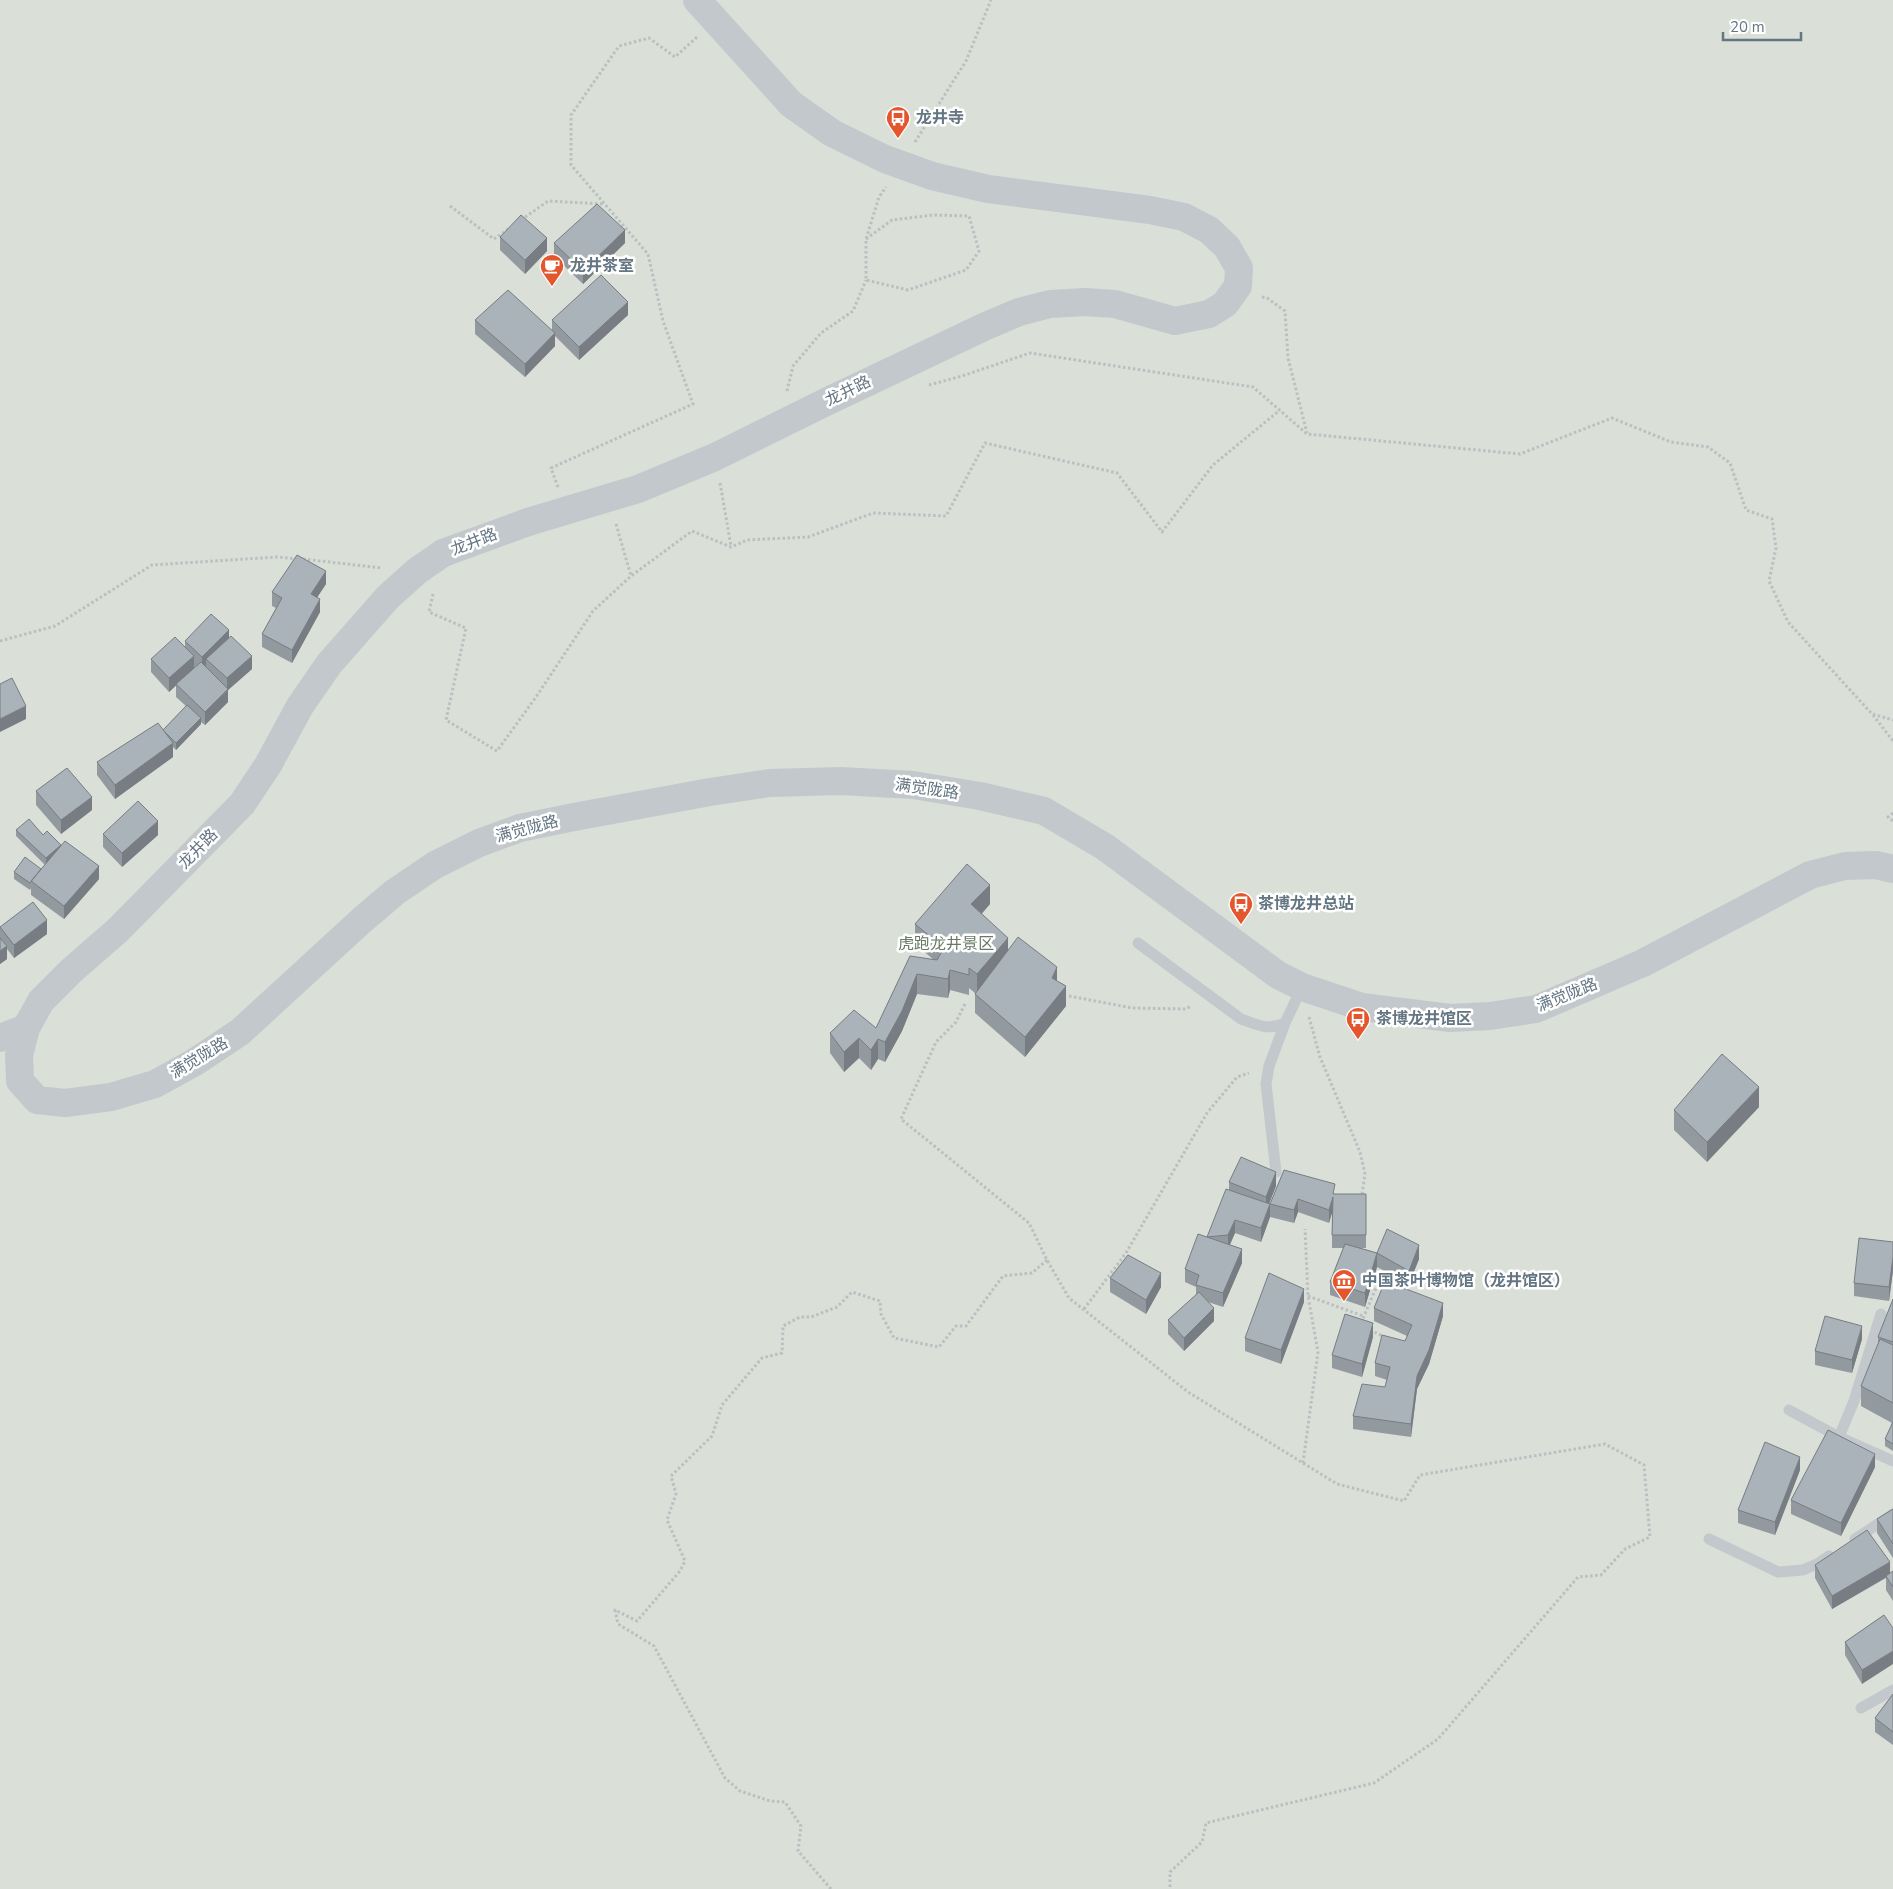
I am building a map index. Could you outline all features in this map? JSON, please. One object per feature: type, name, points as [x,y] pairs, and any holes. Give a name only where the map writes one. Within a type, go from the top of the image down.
[{"type":"street","name":"龙井路","points":[[26,1028],[41,1001],[72,970],[118,930],[242,804],[268,765],[300,706],[329,664],[388,597],[417,571],[443,553],[519,525],[638,489],[715,457],[1019,312],[1050,304],[1085,302],[1115,304],[1175,321],[1209,314],[1225,304],[1238,286],[1240,268],[1227,247],[1209,230],[1184,217],[1150,210],[988,189],[932,176],[885,159],[832,133],[791,104],[697,0]]},
{"type":"street","name":"满觉陇路","points":[[26,1028],[19,1055],[20,1081],[38,1100],[65,1102],[92,1099],[156,1084],[195,1062],[240,1032],[394,892],[435,865],[479,843],[520,828],[574,816],[770,783],[841,781],[913,785],[980,796],[1044,811],[1105,847],[1278,975],[1302,987],[1362,1007],[1450,1018],[1490,1016],[1536,1009],[1643,963],[1810,875],[1845,866],[1876,865],[1893,869]]},
{"type":"street","points":[[0,1038],[26,1028]]},
{"type":"lane","points":[[1138,943],[1241,1018],[1259,1026],[1275,1028],[1285,1023]]},
{"type":"lane","points":[[1276,1172],[1266,1084],[1268,1066],[1302,987]]},
{"type":"lane","points":[[1839,1437],[1854,1401],[1881,1314]]},
{"type":"lane","points":[[1789,1410],[1839,1437],[1893,1461]]},
{"type":"lane","points":[[1709,1539],[1778,1572],[1802,1570],[1819,1563],[1893,1514]]},
{"type":"lane","points":[[1861,1708],[1893,1690]]},
{"type":"path","points":[[778,426],[793,366],[821,333],[853,311],[866,280],[866,238],[879,197],[966,61],[991,0]]},
{"type":"path","points":[[567,512],[551,468],[693,404],[663,321],[648,254],[572,165],[571,115],[620,46],[648,38],[675,57],[697,37]]},
{"type":"path","points":[[450,206],[494,239],[548,201],[604,204]]},
{"type":"path","points":[[866,238],[892,220],[934,214],[969,216],[979,251],[966,270],[908,290],[866,280]]},
{"type":"path","points":[[1233,293],[1267,298],[1284,311],[1288,358],[1307,434]]},
{"type":"path","points":[[927,385],[962,376],[1030,353],[1253,387],[1307,434],[1520,454],[1612,418],[1672,442],[1708,447],[1730,463],[1746,510],[1772,518],[1776,548],[1769,581],[1788,622],[1872,714],[1893,741]]},
{"type":"path","points":[[443,553],[429,612],[466,628],[446,720],[497,750],[536,697],[593,611],[631,576],[692,531],[731,547],[747,540],[808,537],[873,513],[946,516],[985,443],[1117,473],[1162,532],[1213,465],[1280,410]]},
{"type":"path","points":[[715,457],[731,547]]},
{"type":"path","points":[[608,499],[631,576]]},
{"type":"path","points":[[0,641],[55,626],[152,565],[277,557],[417,571]]},
{"type":"path","points":[[1872,714],[1893,720]]},
{"type":"path","points":[[1893,813],[1888,817],[1893,821]]},
{"type":"path","points":[[1302,987],[1320,1057],[1360,1152],[1365,1174],[1362,1195]]},
{"type":"path","points":[[1069,996],[1132,1008],[1160,1010],[1186,1009],[1208,994]]},
{"type":"path","points":[[965,1004],[956,1022],[936,1042],[901,1119],[1029,1224],[1069,1298],[1188,1392],[1337,1484],[1404,1501],[1420,1475],[1605,1444],[1644,1465],[1650,1537],[1625,1549],[1602,1575],[1578,1577],[1438,1739],[1374,1783],[1206,1823],[1202,1842],[1170,1872],[1170,1889]]},
{"type":"path","points":[[1084,1309],[1126,1253],[1207,1113],[1237,1077],[1268,1066]]},
{"type":"path","points":[[1303,1463],[1318,1352],[1308,1296],[1305,1230]]},
{"type":"path","points":[[830,1889],[798,1851],[801,1826],[785,1802],[770,1801],[740,1791],[725,1778],[654,1646],[618,1624],[615,1610],[637,1621],[680,1571],[685,1560],[667,1520],[676,1494],[671,1476],[712,1436],[722,1405],[762,1358],[782,1353],[783,1326],[800,1317],[811,1317],[837,1307],[852,1292],[880,1301],[881,1314],[894,1338],[939,1347],[956,1326],[966,1326],[1003,1276],[1032,1273],[1047,1260]]},
{"type":"path","points":[[1392,1340],[1360,1325],[1379,1281],[1396,1287]]},
{"type":"path","points":[[1308,1296],[1364,1316]]},
{"type":"green space","name":"虎跑龙井景区","points":[[0,0],[1893,0],[1893,1889],[0,1889]]},
{"type":"building","points":[[597,204],[625,230],[583,271],[554,243]]},
{"type":"building","points":[[521,215],[547,238],[525,260],[500,237]]},
{"type":"building","points":[[601,275],[628,302],[579,347],[552,320]]},
{"type":"building","points":[[508,290],[555,333],[525,364],[475,320]]},
{"type":"building","points":[[297,555],[326,571],[311,594],[320,599],[292,650],[262,634],[282,598],[272,592]]},
{"type":"building","points":[[211,614],[229,630],[202,657],[185,641]]},
{"type":"building","points":[[231,636],[252,656],[227,678],[206,659]]},
{"type":"building","points":[[175,637],[194,656],[169,678],[151,659]]},
{"type":"building","points":[[201,662],[228,689],[205,712],[176,684]]},
{"type":"building","points":[[12,678],[26,706],[0,719],[0,684]]},
{"type":"building","points":[[187,705],[201,718],[176,743],[163,730]]},
{"type":"building","points":[[158,723],[173,743],[115,785],[97,762]]},
{"type":"building","points":[[67,768],[92,797],[61,820],[36,791]]},
{"type":"building","points":[[138,801],[158,821],[122,853],[103,834]]},
{"type":"building","points":[[29,819],[43,835],[47,831],[61,845],[46,858],[16,830]]},
{"type":"building","points":[[65,841],[99,866],[64,906],[31,881]]},
{"type":"building","points":[[25,857],[41,869],[30,883],[14,872]]},
{"type":"building","points":[[967,864],[990,885],[971,904],[1008,938],[977,974],[969,968],[969,975],[950,970],[948,979],[917,974],[902,1011],[885,1042],[878,1039],[871,1050],[859,1038],[844,1052],[830,1033],[854,1010],[876,1028],[910,956],[937,960],[944,948],[915,924]]},
{"type":"building","points":[[33,902],[47,920],[14,945],[0,927]]},
{"type":"building","points":[[1018,937],[1057,967],[1052,978],[1066,986],[1025,1037],[975,994]]},
{"type":"building","points":[[0,938],[7,946],[0,951]]},
{"type":"building","points":[[1722,1054],[1759,1087],[1707,1142],[1674,1110]]},
{"type":"building","points":[[1241,1157],[1276,1172],[1266,1197],[1229,1182]]},
{"type":"building","points":[[1284,1170],[1335,1184],[1333,1194],[1366,1194],[1366,1235],[1332,1235],[1333,1197],[1329,1210],[1298,1199],[1294,1210],[1270,1204]]},
{"type":"building","points":[[1226,1189],[1270,1204],[1261,1228],[1235,1220],[1228,1235],[1207,1237]]},
{"type":"building","points":[[1387,1229],[1419,1245],[1409,1271],[1377,1253]]},
{"type":"building","points":[[1198,1234],[1242,1249],[1223,1293],[1196,1285],[1199,1275],[1185,1269]]},
{"type":"building","points":[[1859,1238],[1893,1242],[1889,1287],[1854,1283]]},
{"type":"building","points":[[1345,1244],[1377,1253],[1365,1293],[1330,1282]]},
{"type":"building","points":[[1128,1255],[1161,1273],[1146,1300],[1110,1278]]},
{"type":"building","points":[[1269,1273],[1304,1289],[1281,1350],[1245,1338]]},
{"type":"building","points":[[1385,1281],[1443,1303],[1429,1350],[1417,1376],[1411,1424],[1353,1416],[1362,1384],[1385,1387],[1390,1367],[1375,1363],[1382,1335],[1405,1341],[1412,1325],[1374,1308]]},
{"type":"building","points":[[1199,1292],[1214,1308],[1184,1338],[1168,1320]]},
{"type":"building","points":[[1893,1299],[1893,1342],[1878,1337]]},
{"type":"building","points":[[1345,1314],[1373,1323],[1362,1364],[1332,1355]]},
{"type":"building","points":[[1825,1316],[1862,1326],[1852,1360],[1815,1351]]},
{"type":"building","points":[[1880,1339],[1893,1345],[1893,1403],[1861,1386]]},
{"type":"building","points":[[1893,1422],[1893,1444],[1885,1439]]},
{"type":"building","points":[[1828,1430],[1875,1454],[1841,1523],[1791,1500]]},
{"type":"building","points":[[1765,1442],[1800,1457],[1775,1522],[1738,1510]]},
{"type":"building","points":[[1893,1509],[1893,1544],[1877,1519]]},
{"type":"building","points":[[1867,1530],[1890,1562],[1832,1596],[1815,1565]]},
{"type":"building","points":[[1893,1571],[1893,1587],[1886,1576]]},
{"type":"building","points":[[1884,1615],[1893,1628],[1893,1651],[1862,1670],[1845,1642]]},
{"type":"building","points":[[1893,1694],[1893,1732],[1875,1718]]},
{"type":"place","name":"龙井寺","points":[[898,139]]},
{"type":"place","name":"龙井茶室","points":[[552,287]]},
{"type":"place","name":"茶博龙井总站","points":[[1241,925]]},
{"type":"place","name":"茶博龙井馆区","points":[[1358,1040]]},
{"type":"place","name":"中国茶叶博物馆（龙井馆区）","points":[[1344,1302]]}]
